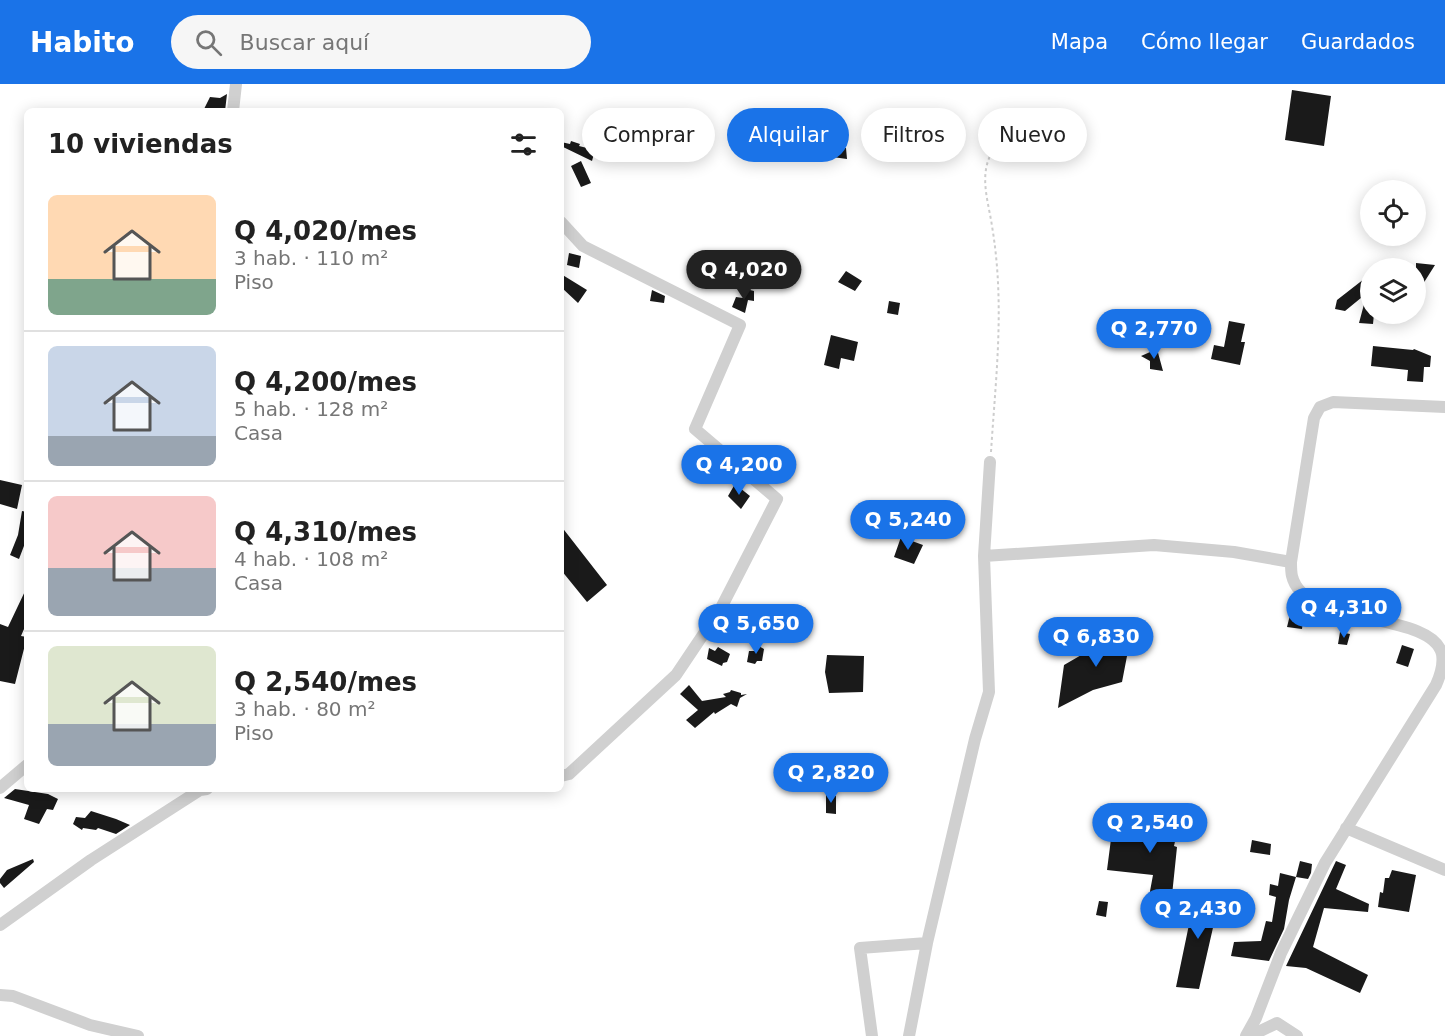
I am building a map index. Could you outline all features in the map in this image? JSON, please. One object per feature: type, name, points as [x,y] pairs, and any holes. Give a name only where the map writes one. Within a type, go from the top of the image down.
[{"type":"street","points":[[233,108],[236,84]]},
{"type":"street","points":[[564,225],[583,246],[740,325],[695,429],[777,500],[721,608],[676,675],[569,774],[564,775]]},
{"type":"street","points":[[1248,1036],[1299,912],[1346,828],[1436,686],[1442,670],[1442,655],[1438,645],[1422,634],[1395,624],[1347,614],[1318,604],[1300,591],[1292,576],[1291,562],[1314,418],[1320,407],[1333,402],[1445,407]]},
{"type":"street","points":[[909,1036],[927,943],[975,739],[989,692],[984,556],[990,462]]},
{"type":"street","points":[[984,556],[1154,545],[1234,552],[1291,562]]},
{"type":"street","points":[[0,788],[24,768]]},
{"type":"street","points":[[0,925],[91,860],[197,792]]},
{"type":"street","points":[[1346,828],[1445,870]]},
{"type":"street","points":[[872,1036],[860,948],[927,943]]},
{"type":"street","points":[[0,995],[13,996],[90,1025],[138,1036]]},
{"type":"street","points":[[1248,1036],[1277,1023],[1297,1036]]},
{"type":"path","points":[[988,162],[985,190],[998,260],[1000,331],[990,462]]},
{"type":"building","points":[[1292,90],[1331,96],[1324,146],[1285,140]]},
{"type":"building","points":[[227,94],[225,108],[204,108],[210,97],[220,98]]},
{"type":"building","points":[[571,141],[580,144],[582,156],[564,147],[564,143],[570,144]]},
{"type":"building","points":[[581,161],[591,183],[581,187],[571,166]]},
{"type":"building","points":[[569,253],[581,256],[579,268],[567,265]]},
{"type":"building","points":[[1426,264],[1435,265],[1426,279]]},
{"type":"building","points":[[846,271],[862,281],[855,291],[838,282]]},
{"type":"building","points":[[564,276],[587,290],[578,303],[564,290]]},
{"type":"building","points":[[1360,282],[1360,299],[1345,311],[1335,309],[1337,300]]},
{"type":"building","points":[[746,289],[754,291],[754,301],[748,300],[745,313],[732,307],[736,297],[743,298]]},
{"type":"building","points":[[652,290],[665,296],[664,303],[650,301]]},
{"type":"building","points":[[889,301],[900,303],[898,315],[887,313]]},
{"type":"building","points":[[1229,321],[1245,324],[1241,342],[1245,342],[1240,365],[1211,359],[1214,345],[1224,347]]},
{"type":"building","points":[[831,335],[858,342],[854,361],[841,358],[839,369],[824,365]]},
{"type":"building","points":[[1373,346],[1414,349],[1431,356],[1430,367],[1424,367],[1423,382],[1407,381],[1408,370],[1371,366]]},
{"type":"building","points":[[1157,349],[1163,371],[1150,369],[1150,361],[1141,356]]},
{"type":"building","points":[[0,480],[22,485],[17,509],[0,504]]},
{"type":"building","points":[[735,484],[750,496],[741,509],[728,496]]},
{"type":"building","points":[[22,511],[24,511],[24,546],[19,559],[10,555],[18,535]]},
{"type":"building","points":[[564,530],[607,585],[587,602],[564,574]]},
{"type":"building","points":[[901,537],[923,545],[914,564],[894,557]]},
{"type":"building","points":[[24,593],[24,629],[21,636],[24,636],[24,649],[15,684],[0,681],[0,624],[8,627]]},
{"type":"building","points":[[1291,611],[1304,614],[1302,629],[1287,627]]},
{"type":"building","points":[[1133,625],[1122,682],[1093,690],[1058,708],[1064,665]]},
{"type":"building","points":[[1340,632],[1350,634],[1347,645],[1338,644]]},
{"type":"building","points":[[755,644],[764,649],[762,661],[757,661],[755,664],[747,662],[749,651],[754,651]]},
{"type":"building","points":[[1402,645],[1414,649],[1408,667],[1396,663]]},
{"type":"building","points":[[718,647],[730,654],[727,662],[722,666],[707,659],[709,648],[715,651]]},
{"type":"building","points":[[827,655],[864,656],[863,692],[829,693],[825,672]]},
{"type":"building","points":[[689,685],[702,701],[726,697],[723,694],[731,690],[741,695],[747,694],[740,698],[737,707],[731,704],[715,714],[714,712],[695,728],[686,720],[698,710],[680,694]]},
{"type":"building","points":[[15,789],[48,794],[58,799],[53,810],[47,809],[39,824],[24,819],[29,805],[4,798]]},
{"type":"building","points":[[826,794],[836,796],[836,814],[826,813]]},
{"type":"building","points":[[1145,809],[1181,815],[1174,846],[1177,847],[1171,905],[1148,902],[1153,875],[1107,870],[1111,839],[1140,839]]},
{"type":"building","points":[[91,811],[130,825],[116,834],[98,828],[96,830],[83,828],[82,830],[73,824],[76,817],[85,818]]},
{"type":"building","points":[[1252,840],[1271,844],[1270,855],[1250,852]]},
{"type":"building","points":[[33,859],[34,862],[4,888],[0,879],[7,870]]},
{"type":"building","points":[[1300,861],[1312,864],[1308,879],[1296,877]]},
{"type":"building","points":[[1336,861],[1346,865],[1336,889],[1369,904],[1368,912],[1324,908],[1313,947],[1368,975],[1360,993],[1306,968],[1286,966]]},
{"type":"building","points":[[1392,870],[1416,875],[1409,912],[1378,907],[1385,878],[1389,878]]},
{"type":"building","points":[[1280,873],[1296,877],[1284,929],[1269,961],[1231,956],[1234,942],[1261,941],[1266,921],[1272,922],[1276,897],[1269,895],[1270,884],[1278,886]]},
{"type":"building","points":[[1196,891],[1220,897],[1199,989],[1176,987]]},
{"type":"building","points":[[1099,901],[1108,902],[1106,917],[1096,915]]}]
